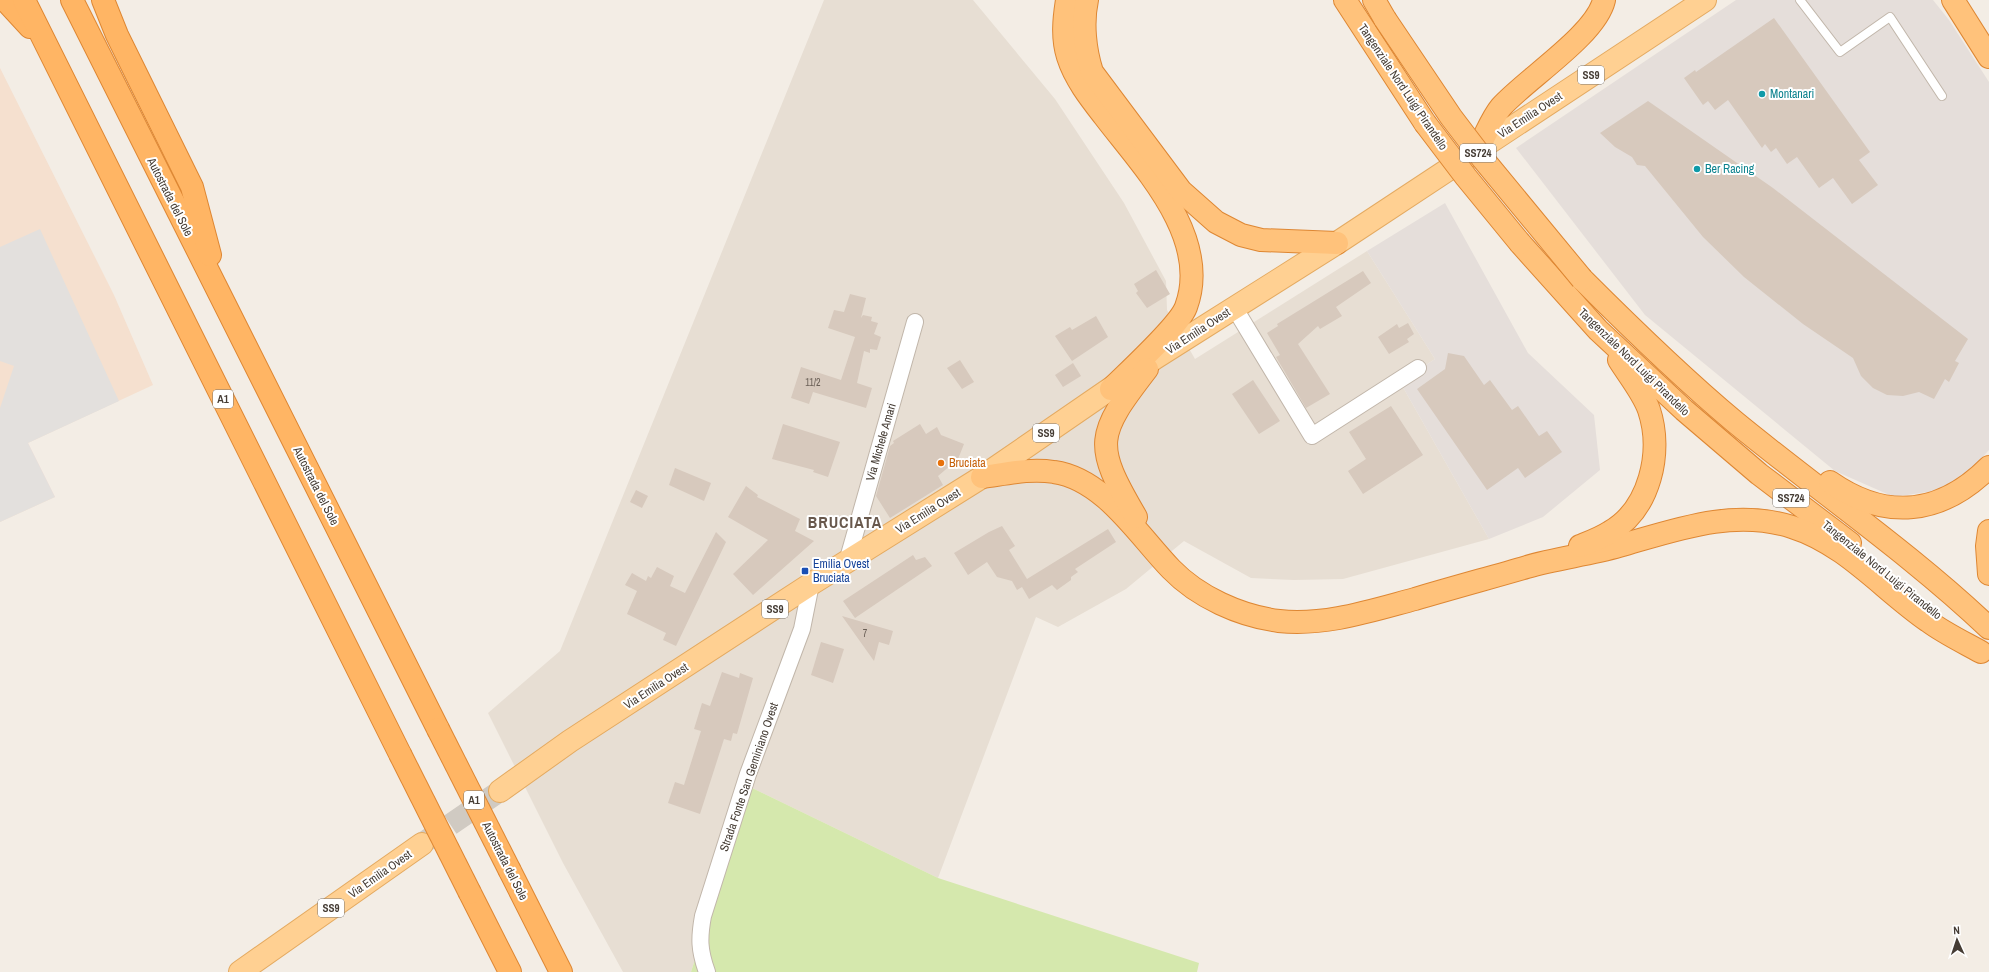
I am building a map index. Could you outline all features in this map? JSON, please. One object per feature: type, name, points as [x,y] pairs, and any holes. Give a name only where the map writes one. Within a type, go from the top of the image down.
[{"type":"highway","points":[[5,0],[46,44]]},
{"type":"highway","name":"A1","points":[[24,0],[510,972]]},
{"type":"highway","name":"Autostrada del Sole","points":[[72,0],[222,301],[561,972]]},
{"type":"highway","points":[[103,0],[117,35],[192,187],[222,301]]},
{"type":"highway","points":[[1067,0],[1064,31],[1065,44],[1076,78],[1161,191],[1182,230],[1192,260],[1192,284],[1186,308],[1171,328],[1111,389]]},
{"type":"highway","points":[[1087,0],[1085,9],[1086,42],[1092,72],[1181,191],[1216,222],[1241,235],[1261,240],[1337,243]]},
{"type":"highway","points":[[1334,0],[1362,28]]},
{"type":"highway","name":"Tangenziale Nord Luigi Pirandello","points":[[1345,0],[1405,95],[1466,178],[1520,243],[1598,330],[1721,443],[1911,591],[1985,657]]},
{"type":"highway","name":"Tangenziale Nord Luigi Pirandello","points":[[1374,0],[1385,19],[1447,111],[1483,159],[1582,279],[1654,351],[1734,422],[1932,576],[1989,628]]},
{"type":"highway","points":[[1477,150],[1501,108],[1587,29],[1603,6],[1604,0]]},
{"type":"highway","points":[[1952,0],[1989,57]]},
{"type":"highway","points":[[1547,561],[1611,532],[1627,517],[1640,500],[1648,485],[1653,470],[1655,452],[1654,431],[1649,409],[1633,382],[1598,330]]},
{"type":"highway","points":[[1155,358],[1113,416],[1106,442],[1108,463],[1116,484],[1157,554]]},
{"type":"highway","points":[[1734,422],[1785,447],[1817,473],[1854,497],[1884,506],[1913,507],[1934,504],[1955,495],[1974,482],[1989,467]]},
{"type":"highway","points":[[982,477],[1034,471],[1054,472],[1072,477],[1089,485],[1106,498],[1172,570],[1188,584],[1223,604],[1260,618],[1298,622],[1341,618],[1547,561],[1612,548],[1700,524],[1737,520],[1777,523],[1819,538],[1876,578],[1928,621],[1985,657]]},
{"type":"highway","points":[[1989,531],[1987,546],[1989,574]]},
{"type":"main road","name":"Via Emilia Ovest","points":[[500,791],[570,741],[811,584],[982,477],[1155,358],[1337,243],[1704,0]]},
{"type":"main road","name":"Via Emilia Ovest","points":[[240,972],[422,844]]},
{"type":"street","name":"Via Emilia Ovest","points":[[1234,307],[1312,436],[1418,368]]},
{"type":"street","name":"Via Michele Amari","points":[[847,562],[915,322]]},
{"type":"street","name":"Strada Fonte San Geminiano Ovest","points":[[707,972],[701,956],[699,938],[703,916],[748,774],[802,629],[811,584]]},
{"type":"lane","points":[[1800,0],[1840,52],[1890,17],[1942,96]]},
{"type":"shaded area","points":[[824,0],[973,0],[1055,99],[1124,203],[1166,281],[1167,310],[1195,359],[1367,251],[1435,359],[1400,382],[1489,539],[1343,579],[1294,580],[1251,578],[1184,541],[1126,589],[1058,627],[1036,617],[938,878],[750,787],[691,972],[623,972],[563,863],[488,713],[560,651]]},
{"type":"shaded area","points":[[1736,0],[1933,0],[1949,20],[1989,82],[1989,450],[1969,472],[1940,490],[1894,497],[1835,471],[1645,315],[1516,148]]},
{"type":"shaded area","points":[[0,68],[114,295],[153,385],[28,443],[55,497],[0,522]]},
{"type":"shaded area","points":[[1445,203],[1528,353],[1594,415],[1600,470],[1543,517],[1489,539],[1400,382],[1435,359],[1367,251]]},
{"type":"shaded area","points":[[40,229],[119,401],[28,443],[55,497],[0,522],[0,408],[14,366],[0,361],[0,247]]},
{"type":"green space","points":[[750,787],[938,878],[1199,963],[1197,972],[691,972]]},
{"type":"building","name":"Montanari","points":[[1774,18],[1870,152],[1859,160],[1878,185],[1852,204],[1833,178],[1819,188],[1797,157],[1787,164],[1776,148],[1771,152],[1765,144],[1762,148],[1728,100],[1715,110],[1708,101],[1703,105],[1684,78],[1695,70],[1696,72]]},
{"type":"building","points":[[1648,101],[1773,188],[1968,339],[1955,361],[1959,363],[1949,382],[1945,379],[1934,399],[1919,392],[1903,396],[1887,395],[1873,388],[1861,376],[1853,358],[1803,324],[1744,277],[1703,237],[1645,166],[1637,165],[1632,157],[1615,147],[1600,133]]},
{"type":"building","points":[[1156,270],[1170,294],[1147,308],[1136,293],[1138,291],[1134,284]]},
{"type":"building","points":[[1363,271],[1371,283],[1336,307],[1342,316],[1320,329],[1318,326],[1298,344],[1330,394],[1306,408],[1276,357],[1280,355],[1267,333],[1278,326],[1277,324]]},
{"type":"building","points":[[850,294],[866,298],[861,318],[863,315],[872,317],[871,321],[878,323],[874,334],[881,337],[877,350],[870,349],[870,353],[864,351],[857,383],[872,388],[866,408],[813,392],[809,404],[791,398],[801,367],[841,380],[855,337],[828,328],[834,310],[844,312]]},
{"type":"building","points":[[1096,316],[1108,337],[1072,361],[1055,336],[1070,327],[1072,330]]},
{"type":"building","points":[[1408,323],[1414,334],[1407,339],[1409,342],[1389,354],[1378,337],[1397,324],[1399,328]]},
{"type":"building","points":[[1448,353],[1464,356],[1484,385],[1490,380],[1512,410],[1518,406],[1539,436],[1547,431],[1562,452],[1525,478],[1518,468],[1487,490],[1417,389],[1445,369]]},
{"type":"building","points":[[960,360],[974,382],[962,389],[947,368]]},
{"type":"building","points":[[1073,363],[1081,376],[1063,387],[1055,375]]},
{"type":"building","points":[[1253,380],[1280,421],[1259,434],[1232,394]]},
{"type":"building","points":[[1391,406],[1423,455],[1363,494],[1348,471],[1366,459],[1349,432]]},
{"type":"building","points":[[783,424],[840,442],[828,477],[813,472],[814,470],[772,459]]},
{"type":"building","points":[[920,424],[926,434],[937,427],[941,435],[964,444],[958,459],[938,476],[943,485],[890,518],[876,496],[890,446],[894,443],[893,441]]},
{"type":"building","points":[[675,468],[711,483],[704,501],[669,485]]},
{"type":"building","points":[[746,486],[758,495],[757,497],[800,519],[795,531],[814,541],[753,595],[733,574],[768,540],[728,517]]},
{"type":"building","points":[[636,490],[648,496],[642,508],[630,502]]},
{"type":"building","points":[[1002,526],[1015,546],[1009,550],[1027,579],[1108,529],[1116,542],[1075,569],[1078,572],[1071,577],[1071,580],[1057,590],[1052,585],[1029,599],[1022,587],[1017,590],[1012,581],[997,577],[987,562],[968,575],[954,553]]},
{"type":"building","points":[[716,532],[726,542],[676,646],[663,640],[666,633],[627,614],[637,591],[625,585],[632,573],[646,581],[648,576],[651,578],[657,567],[674,576],[670,586],[685,593]]},
{"type":"building","points":[[913,555],[916,560],[925,557],[932,566],[855,618],[843,601]]},
{"type":"building","points":[[842,616],[893,631],[889,645],[879,642],[874,661]]},
{"type":"building","points":[[821,642],[844,649],[833,683],[811,675]]},
{"type":"building","points":[[722,672],[739,678],[740,673],[753,678],[737,734],[733,733],[731,741],[724,739],[700,814],[668,803],[675,782],[684,785],[701,731],[694,729],[702,703],[710,706]]},
{"type":"tunnel","points":[[423,843],[500,791]]},
{"type":"place","name":"Montanari","points":[[1762,94]]},
{"type":"place","name":"Ber Racing","points":[[1697,169]]},
{"type":"place","name":"Bruciata","points":[[941,463]]},
{"type":"place","name":"Emilia Ovest Bruciata","points":[[805,571]]},
{"type":"district","name":"BRUCIATA","points":[[845,522]]}]
